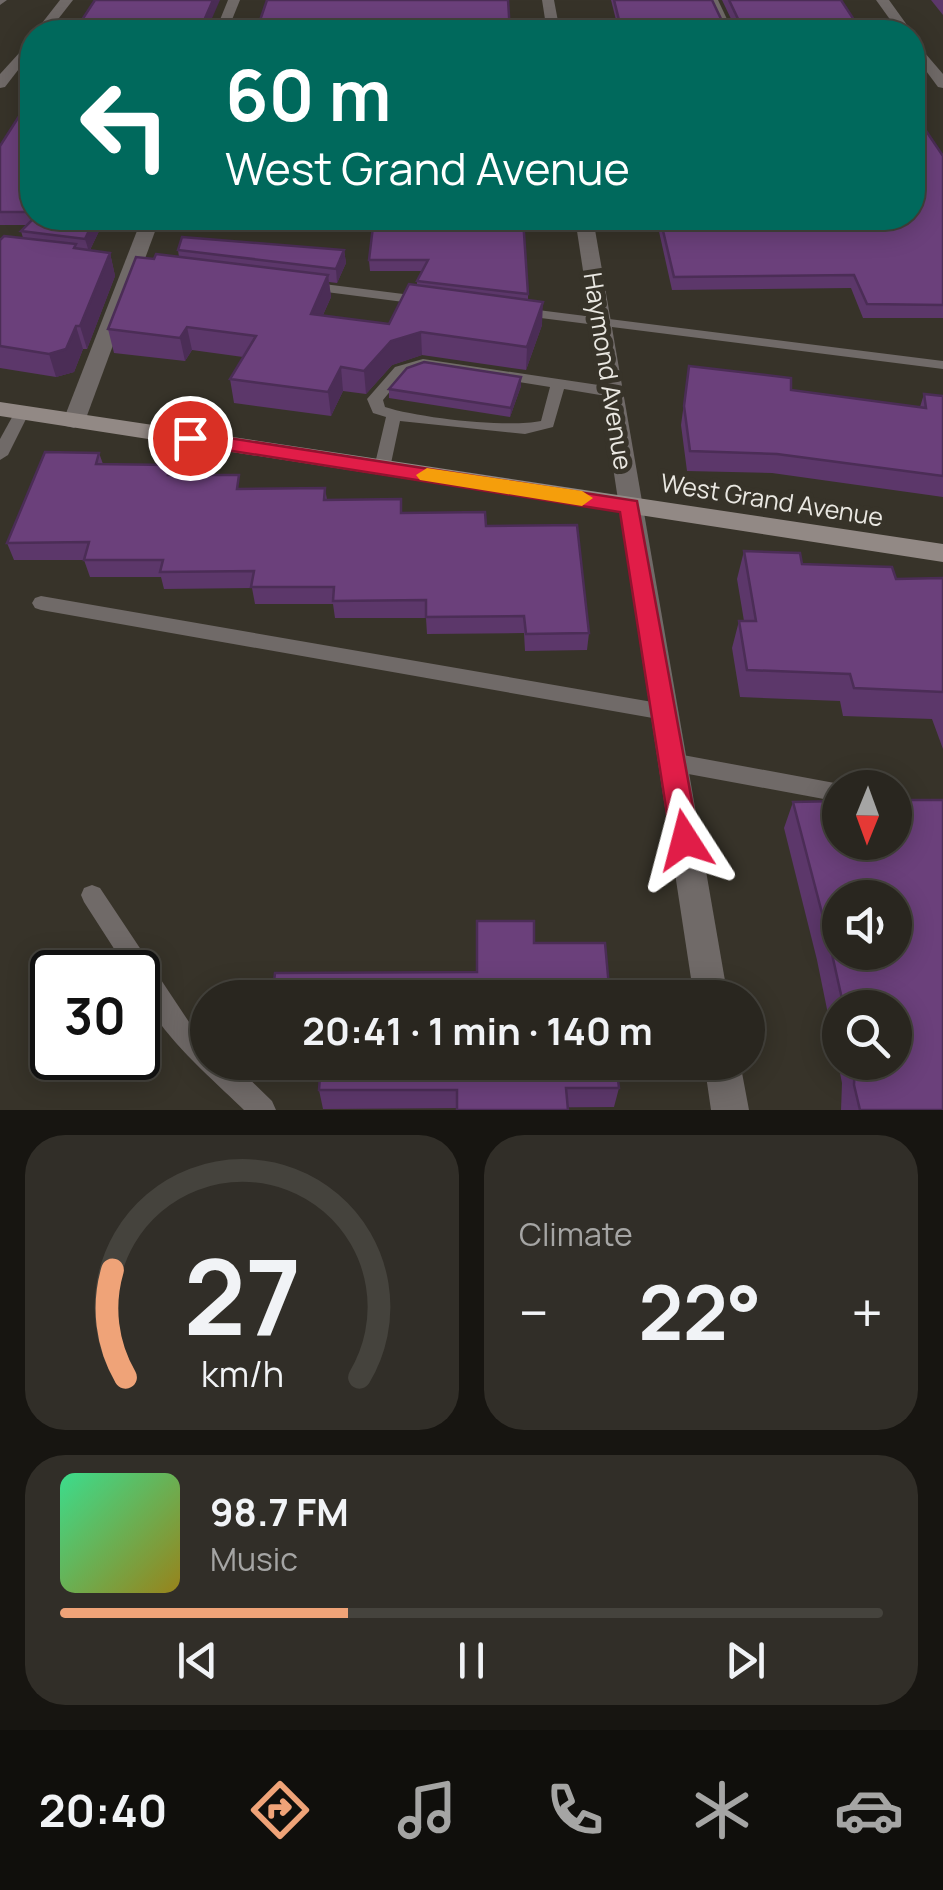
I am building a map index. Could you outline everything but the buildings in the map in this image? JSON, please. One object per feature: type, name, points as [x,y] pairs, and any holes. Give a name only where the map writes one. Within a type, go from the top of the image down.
[{"type":"main road","name":"West Grand Avenue","points":[[10,411],[943,553]]},
{"type":"street","points":[[50,20],[66,0]]},
{"type":"street","points":[[0,84],[20,58]]},
{"type":"street","points":[[925,60],[943,84]]},
{"type":"street","points":[[74,421],[146,230]]},
{"type":"street","name":"Haymond Avenue","points":[[586,230],[708,980]]},
{"type":"street","points":[[725,1080],[730,1110]]},
{"type":"lane","points":[[289,284],[444,303]]},
{"type":"lane","points":[[503,310],[943,365]]},
{"type":"lane","points":[[558,384],[548,424],[525,428],[394,416],[378,410],[375,399],[400,370],[423,363],[612,392]]},
{"type":"lane","points":[[458,384],[476,370]]},
{"type":"lane","points":[[512,392],[529,378]]},
{"type":"lane","points":[[413,419],[431,405]]},
{"type":"lane","points":[[0,455],[10,411]]},
{"type":"lane","points":[[470,425],[487,412]]},
{"type":"lane","points":[[382,468],[394,416]]},
{"type":"lane","points":[[41,603],[664,712]]},
{"type":"lane","points":[[672,762],[822,790]]},
{"type":"lane","points":[[92,895],[190,1041]]},
{"type":"lane","points":[[231,1080],[263,1110]]},
{"type":"slow traffic","points":[[427,475],[582,498]]},
{"type":"route","points":[[190,438],[630,506],[685,840]]}]
